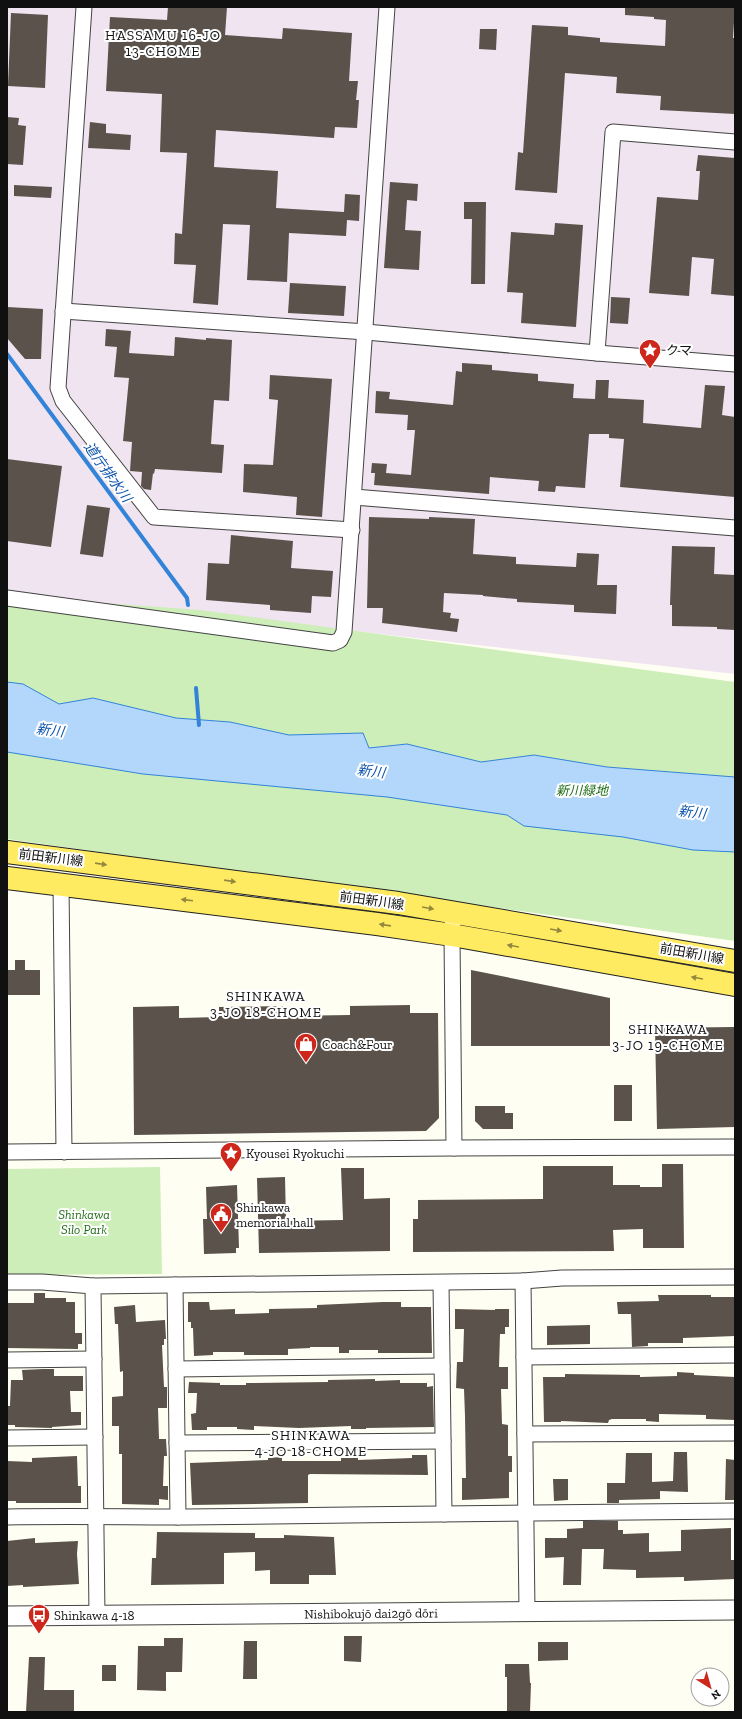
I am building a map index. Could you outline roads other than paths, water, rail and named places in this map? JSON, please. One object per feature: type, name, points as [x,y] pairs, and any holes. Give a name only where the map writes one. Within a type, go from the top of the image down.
[{"type":"main road","name":"前田新川線","points":[[7,852],[391,902],[735,961]]},
{"type":"main road","name":"前田新川線","points":[[7,878],[377,924],[452,935],[735,985]]},
{"type":"street","points":[[84,7],[58,388],[64,401],[154,517],[352,530]]},
{"type":"street","points":[[7,598],[333,643],[340,640],[344,632],[352,530],[387,7]]},
{"type":"street","points":[[597,353],[613,132],[735,142]]},
{"type":"street","points":[[63,311],[366,332],[735,364]]},
{"type":"street","points":[[354,497],[735,528]]},
{"type":"street","points":[[61,884],[64,1152]]},
{"type":"street","points":[[453,912],[454,1148]]},
{"type":"street","points":[[7,1152],[735,1147]]},
{"type":"street","points":[[7,1282],[42,1282],[93,1286],[441,1283],[524,1281],[562,1278],[735,1277]]},
{"type":"street","points":[[524,1281],[527,1612]]},
{"type":"street","points":[[441,1283],[444,1514]]},
{"type":"street","points":[[175,1285],[178,1517]]},
{"type":"street","points":[[93,1286],[97,1616]]},
{"type":"street","points":[[524,1357],[735,1355]]},
{"type":"street","points":[[7,1360],[94,1359]]},
{"type":"street","points":[[176,1369],[442,1366]]},
{"type":"street","points":[[525,1434],[735,1433]]},
{"type":"street","points":[[7,1438],[95,1437]]},
{"type":"street","points":[[177,1443],[443,1441]]},
{"type":"street","points":[[7,1517],[178,1517],[526,1512],[735,1511]]},
{"type":"street","name":"Nishibokujō dai2gō dōri","points":[[7,1616],[735,1610]]},
{"type":"water","name":"新川","points":[[7,682],[23,684],[59,704],[93,698],[176,718],[230,722],[289,735],[363,733],[369,748],[407,744],[481,762],[534,755],[607,767],[735,777],[735,852],[693,850],[623,837],[524,826],[507,815],[387,797],[143,774],[7,752]]},
{"type":"waterway","name":"道庁排水川","points":[[7,354],[187,598],[188,605]]},
{"type":"waterway","name":"道庁排水川","points":[[196,688],[199,725]]},
{"type":"place","name":"クマ","points":[[650,370]]},
{"type":"place","name":"Coach&Four","points":[[306,1064]]},
{"type":"place","name":"Kyousei Ryokuchi","points":[[231,1172]]},
{"type":"place","name":"Shinkawa memorial hall","points":[[221,1234]]},
{"type":"place","name":"Shinkawa 4-18","points":[[39,1634]]},
{"type":"district","name":"HASSAMU 16-JO 13-CHOME","points":[[163,44]]},
{"type":"district","name":"SHINKAWA 3-JO 18-CHOME","points":[[266,1004]]},
{"type":"district","name":"SHINKAWA 3-JO 19-CHOME","points":[[668,1038]]},
{"type":"district","name":"SHINKAWA 4-JO 18-CHOME","points":[[311,1444]]},
{"type":"park label","name":"新川緑地","points":[[582,790]]},
{"type":"park label","name":"Shinkawa Silo Park","points":[[84,1222]]}]
